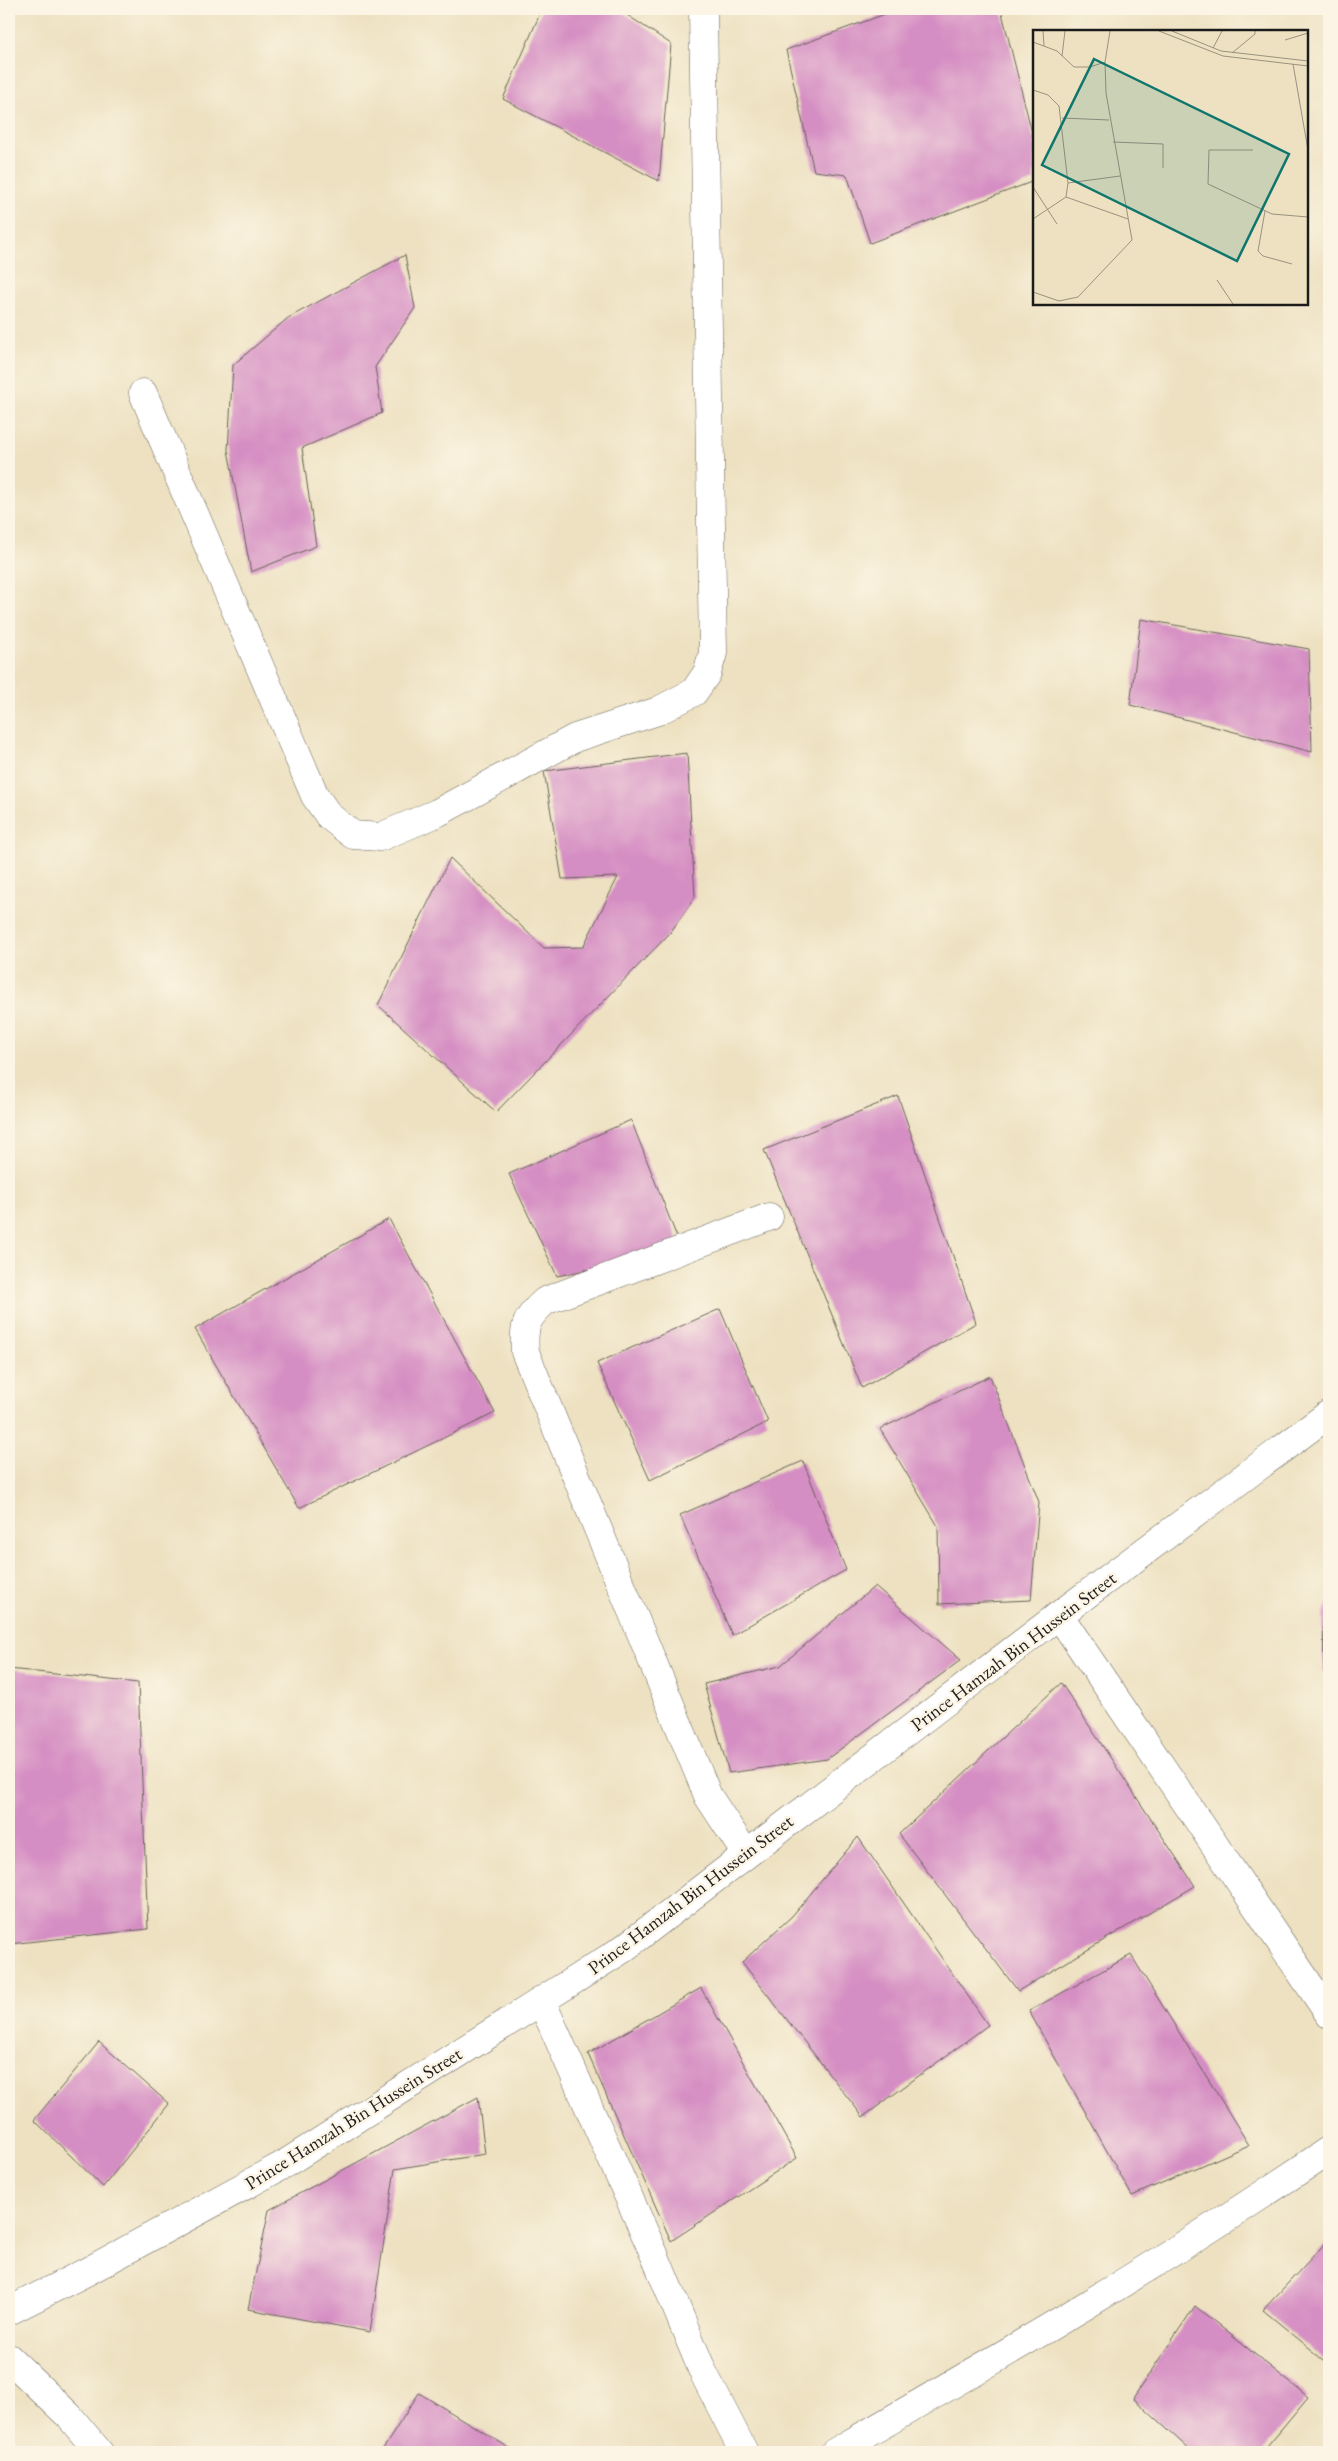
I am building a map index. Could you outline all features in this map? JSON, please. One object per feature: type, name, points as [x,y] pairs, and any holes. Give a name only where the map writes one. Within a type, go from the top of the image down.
[{"type":"street","points":[[143,393],[314,796],[329,816],[353,836],[380,837],[429,816],[576,738],[658,711],[694,692],[707,673],[713,653],[703,9]]},
{"type":"street","points":[[746,1854],[708,1796],[680,1733],[525,1352],[523,1332],[530,1315],[545,1302],[769,1217]]},
{"type":"street","name":"Prince Hamzah Bin Hussein Street","points":[[9,2311],[88,2271],[283,2165],[623,1949],[1059,1615],[1329,1414]]},
{"type":"street","points":[[1059,1615],[1329,2014]]},
{"type":"street","points":[[542,2000],[655,2256],[703,2372],[744,2452]]},
{"type":"street","points":[[835,2452],[972,2374],[1140,2272],[1329,2150]]},
{"type":"street","points":[[9,2358],[69,2416],[99,2452]]},
{"type":"building","points":[[542,9],[618,9],[671,44],[659,181],[503,99]]},
{"type":"building","points":[[899,9],[1001,9],[1033,137],[1033,181],[870,243],[847,175],[814,171],[786,50]]},
{"type":"building","points":[[405,255],[415,308],[375,367],[382,413],[302,448],[316,546],[251,572],[228,450],[233,365],[288,318]]},
{"type":"building","points":[[1141,619],[1309,649],[1312,752],[1130,705]]},
{"type":"building","points":[[687,753],[695,897],[670,933],[496,1112],[378,1005],[450,858],[544,948],[583,947],[618,877],[562,879],[544,771]]},
{"type":"building","points":[[898,1096],[976,1323],[862,1388],[764,1150]]},
{"type":"building","points":[[631,1120],[682,1250],[557,1276],[509,1174]]},
{"type":"building","points":[[389,1219],[495,1413],[299,1508],[195,1329]]},
{"type":"building","points":[[720,1309],[768,1422],[650,1480],[597,1363]]},
{"type":"building","points":[[990,1376],[1039,1502],[1031,1600],[939,1604],[938,1526],[880,1429]]},
{"type":"building","points":[[803,1461],[846,1570],[732,1635],[680,1515]]},
{"type":"building","points":[[875,1586],[961,1660],[827,1759],[729,1773],[704,1684],[780,1666]]},
{"type":"building","points":[[1329,1600],[1329,1675],[1324,1673],[1323,1615]]},
{"type":"building","points":[[9,1669],[138,1683],[148,1929],[9,1944]]},
{"type":"building","points":[[1061,1683],[1195,1886],[1018,1991],[899,1834]]},
{"type":"building","points":[[858,1837],[988,2025],[863,2117],[742,1962],[792,1916]]},
{"type":"building","points":[[1131,1955],[1249,2145],[1132,2196],[1029,2011]]},
{"type":"building","points":[[701,1988],[797,2158],[671,2241],[588,2054]]},
{"type":"building","points":[[99,2042],[169,2104],[103,2187],[34,2120]]},
{"type":"building","points":[[478,2097],[485,2154],[395,2169],[370,2332],[248,2309],[269,2210]]},
{"type":"building","points":[[1329,2239],[1329,2364],[1263,2310]]},
{"type":"building","points":[[1195,2306],[1308,2397],[1262,2452],[1192,2452],[1133,2398]]},
{"type":"building","points":[[419,2393],[516,2452],[381,2452]]}]
